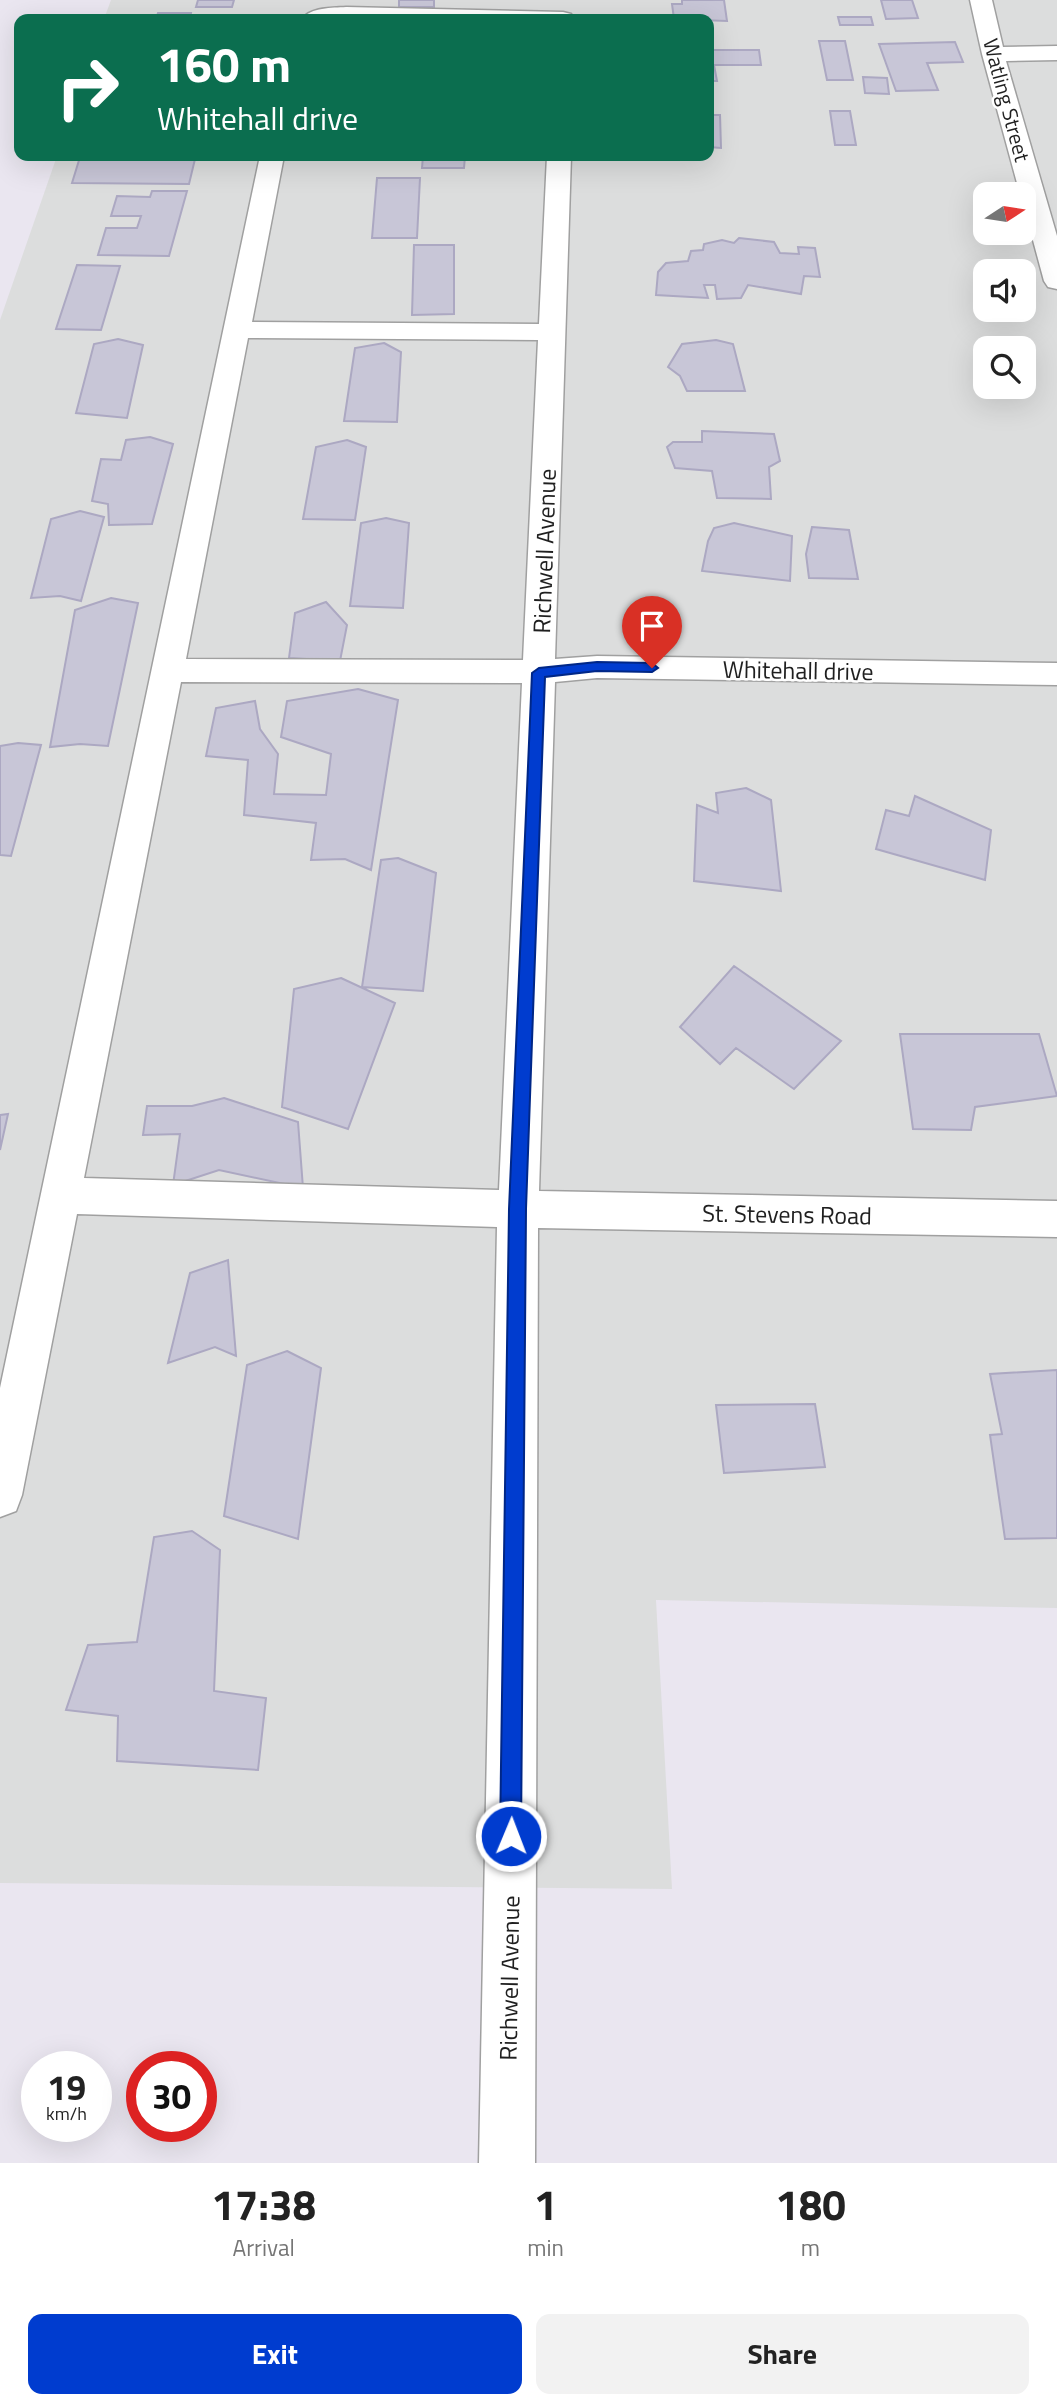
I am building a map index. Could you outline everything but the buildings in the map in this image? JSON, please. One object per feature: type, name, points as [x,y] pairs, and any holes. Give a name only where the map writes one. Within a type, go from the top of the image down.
[{"type":"street","name":"Watling Street","points":[[981,0],[993,54],[1057,281]]},
{"type":"street","points":[[336,14],[382,14]]},
{"type":"street","points":[[993,54],[1057,53]]},
{"type":"street","points":[[0,1495],[271,161]]},
{"type":"street","name":"Richwell Avenue","points":[[507,2163],[518,1209],[558,161]]},
{"type":"street","points":[[235,330],[553,332]]},
{"type":"street","name":"Whitehall drive","points":[[169,670],[539,673],[597,667],[1057,674]]},
{"type":"street","name":"St. Stevens Road","points":[[59,1195],[518,1209],[1057,1219]]},
{"type":"shaded area","points":[[111,0],[1057,0],[1057,1608],[656,1600],[672,1889],[0,1883],[0,320],[55,161],[714,161],[714,14],[106,14]]},
{"type":"route","points":[[511,1836],[518,1209],[539,673],[597,667],[652,668]]}]
